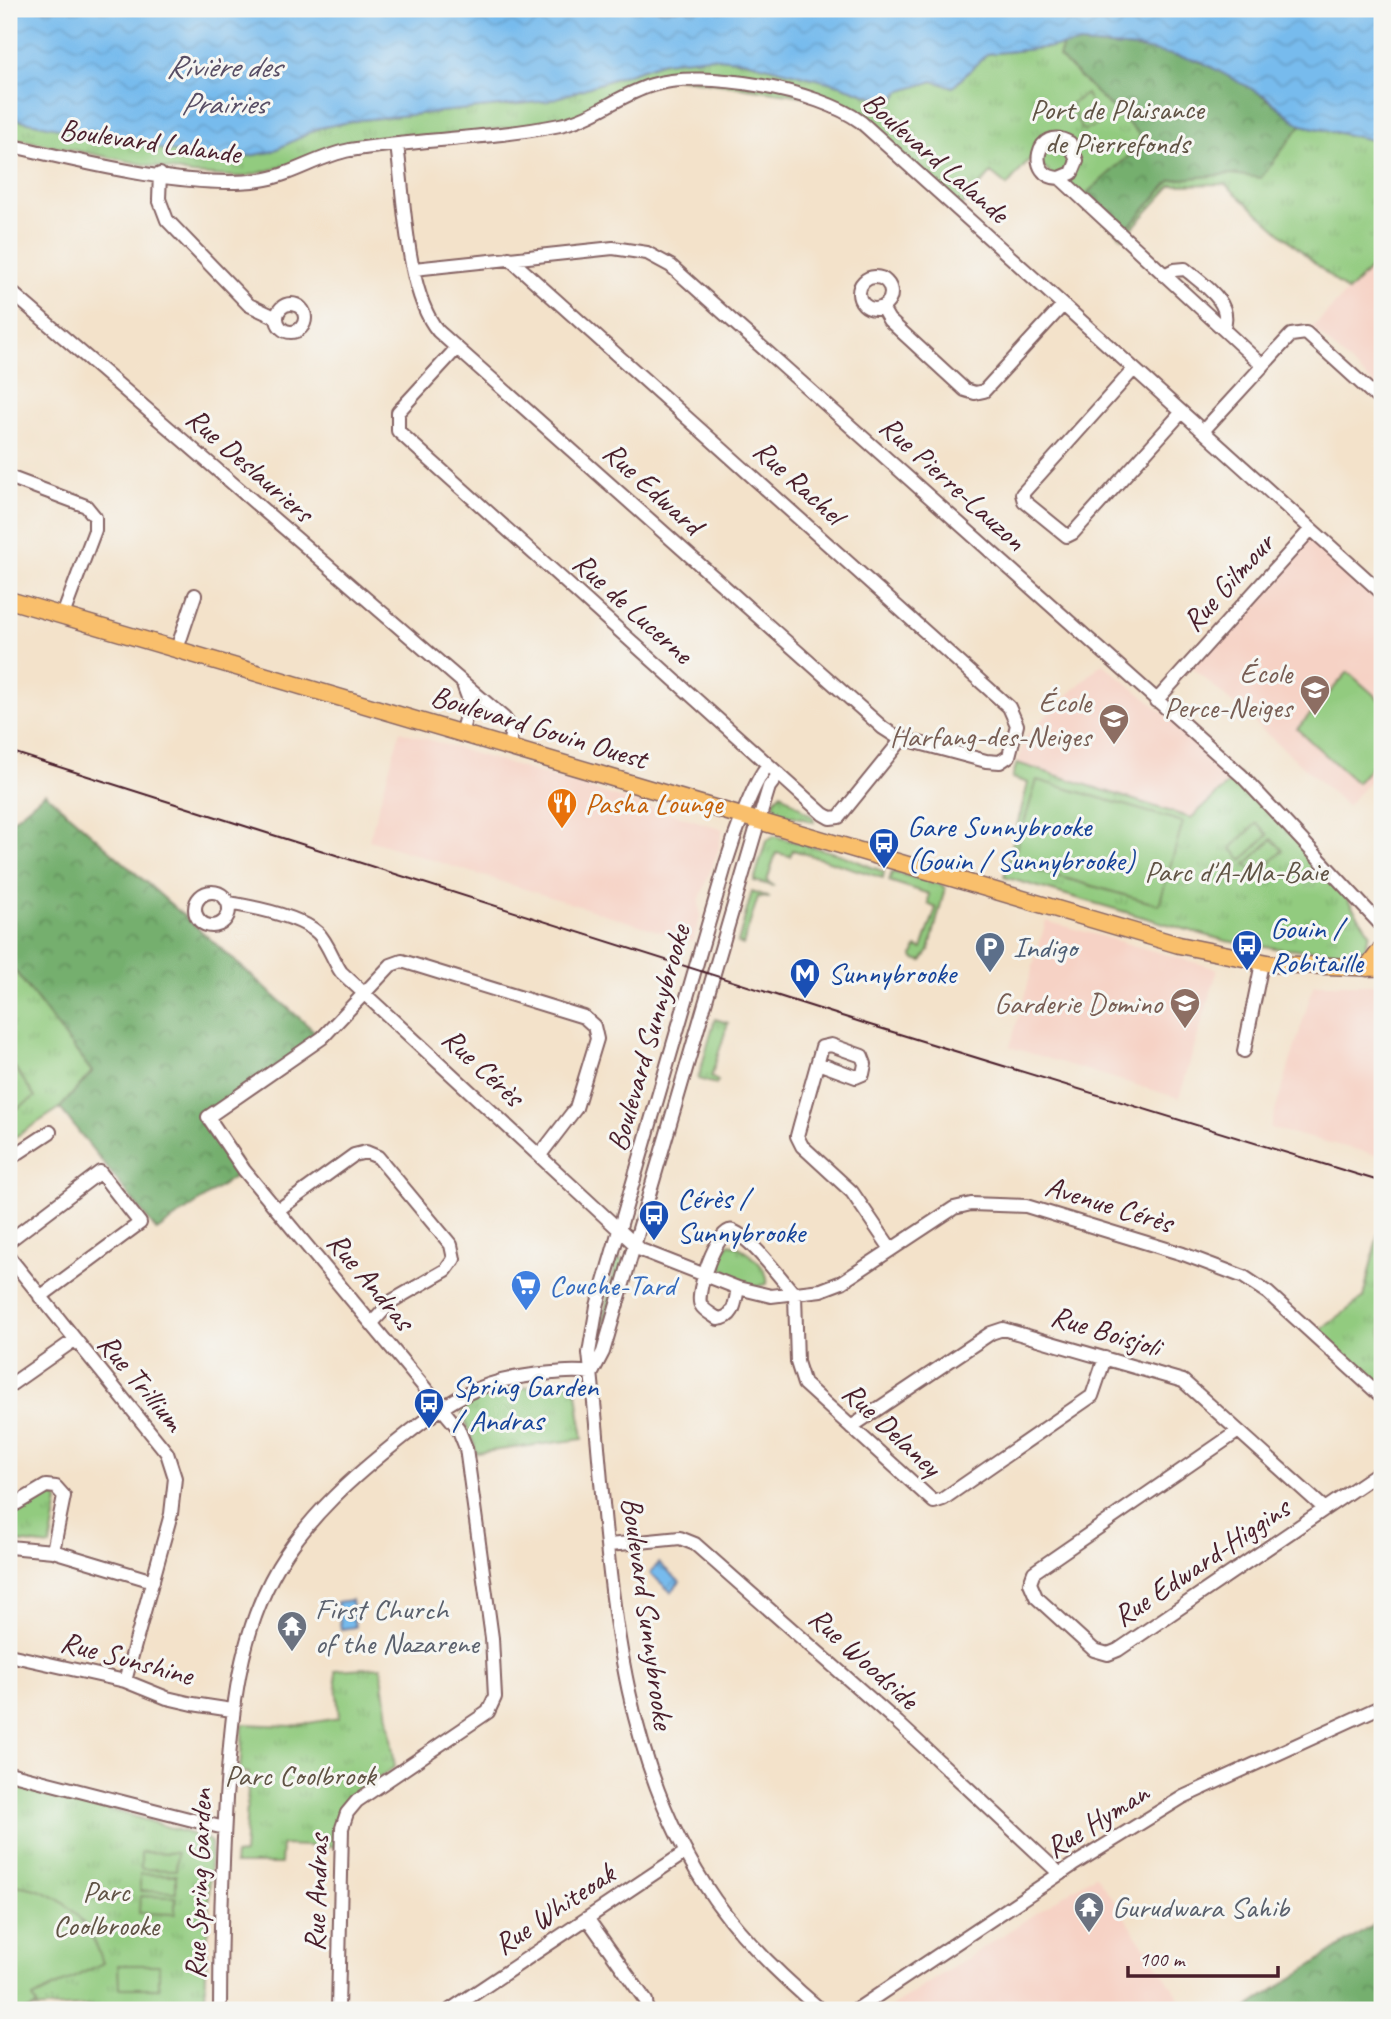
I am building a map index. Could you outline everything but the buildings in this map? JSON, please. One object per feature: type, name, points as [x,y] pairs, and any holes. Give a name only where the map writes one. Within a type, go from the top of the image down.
[{"type":"main road","name":"Boulevard Gouin Ouest","points":[[9,600],[1179,945],[1262,963],[1375,968]]},
{"type":"main road","points":[[1375,968],[1382,948]]},
{"type":"street","name":"Boulevard Lalande","points":[[9,145],[160,174],[224,182],[260,180],[338,153],[574,122],[653,85],[683,80],[704,79],[795,93],[839,108],[861,122],[1382,593]]},
{"type":"street","name":"Rue Edward","points":[[397,145],[414,269],[424,310],[430,322],[456,349],[876,722],[903,738],[986,761],[1004,761]]},
{"type":"street","points":[[160,174],[159,199],[167,220],[249,305],[277,318]]},
{"type":"street","points":[[1060,178],[1263,366]]},
{"type":"street","name":"Rue Pierre-Lauzon","points":[[414,269],[625,248],[647,253],[671,266],[1252,785],[1382,926]]},
{"type":"street","name":"Rue Rachel","points":[[509,258],[1009,707],[1016,718],[1017,731],[1012,751],[1004,761]]},
{"type":"street","points":[[1164,275],[1185,269],[1202,283],[1226,307],[1227,319],[1223,329]]},
{"type":"street","name":"Rue Deslauriers","points":[[9,290],[508,722],[513,735],[509,747]]},
{"type":"street","points":[[882,308],[889,320],[965,390],[975,394],[984,391],[1063,305]]},
{"type":"street","points":[[1203,431],[1291,335],[1306,333],[1382,402]]},
{"type":"street","name":"Rue de Lucerne","points":[[456,349],[398,412],[398,431],[823,814],[836,818],[873,778],[903,738]]},
{"type":"street","points":[[1134,369],[1022,494],[1024,501],[1059,533],[1067,536],[1073,533],[1182,412]]},
{"type":"street","points":[[9,477],[86,506],[95,517],[95,530],[63,615]]},
{"type":"street","name":"Rue Gilmour","points":[[1156,701],[1311,529]]},
{"type":"street","points":[[177,649],[195,595]]},
{"type":"street","name":"Rue Deslauriers","points":[[456,679],[470,699],[461,733]]},
{"type":"street","name":"Boulevard Sunnybrooke","points":[[592,1373],[603,1352],[751,819],[761,773],[768,765]]},
{"type":"street","name":"Boulevard Sunnybrooke","points":[[779,774],[726,863],[592,1330],[589,1353],[609,1545],[635,1724],[656,1788],[686,1852],[715,1900],[775,1970],[821,2010]]},
{"type":"street","name":"Rue Cérès","points":[[228,902],[258,908],[308,926],[325,942],[341,972],[644,1251],[738,1288],[771,1296],[795,1295]]},
{"type":"street","name":"Rue Andras","points":[[338,2010],[342,1828],[347,1813],[357,1801],[488,1712],[495,1697],[492,1638],[465,1441],[373,1322],[244,1170],[208,1117],[302,1054],[365,994],[391,965],[402,961],[584,1017],[594,1026],[597,1039],[576,1108],[540,1155]]},
{"type":"street","points":[[1244,1051],[1262,963]]},
{"type":"street","points":[[818,1063],[797,1136],[802,1146],[852,1192],[891,1248]]},
{"type":"street","points":[[9,1159],[50,1132]]},
{"type":"street","points":[[278,1210],[354,1155],[366,1152],[378,1157],[451,1245],[454,1259],[446,1270],[392,1301],[373,1322]]},
{"type":"street","points":[[9,1241],[100,1172],[140,1223],[40,1297]]},
{"type":"street","name":"Avenue Cérès","points":[[795,1295],[821,1290],[842,1282],[954,1208],[971,1204],[1026,1206],[1244,1277],[1268,1293],[1382,1397]]},
{"type":"street","points":[[738,1288],[733,1312],[725,1319],[718,1320],[701,1306],[698,1297],[722,1234],[734,1231],[795,1295]]},
{"type":"street","name":"Rue Trillium","points":[[9,1257],[74,1341],[167,1453],[175,1478],[171,1514],[125,1681]]},
{"type":"street","name":"Rue Delaney","points":[[795,1295],[799,1374],[804,1384],[934,1503],[1092,1396],[1105,1358]]},
{"type":"street","name":"Rue Boisjoli","points":[[851,1427],[991,1333],[1003,1329],[1183,1381],[1325,1510]]},
{"type":"street","points":[[9,1386],[74,1341]]},
{"type":"street","name":"Rue Spring Garden","points":[[220,2010],[224,1828],[232,1710],[250,1629],[268,1586],[291,1548],[316,1515],[348,1482],[441,1408],[468,1391],[495,1381],[571,1371],[592,1373]]},
{"type":"street","name":"Rue Edward-Higgins","points":[[1237,1432],[1034,1572],[1030,1583],[1036,1597],[1094,1650],[1108,1654],[1118,1650],[1208,1586],[1382,1470]]},
{"type":"street","points":[[9,1508],[46,1486],[56,1487],[64,1496],[64,1506],[53,1551]]},
{"type":"street","name":"Rue Woodside","points":[[609,1545],[680,1538],[695,1544],[898,1723],[1060,1874]]},
{"type":"street","points":[[9,1547],[53,1551],[153,1581]]},
{"type":"street","name":"Rue Sunshine","points":[[9,1655],[125,1681],[167,1698],[232,1710]]},
{"type":"street","name":"Rue Hyman","points":[[856,2010],[1060,1874],[1183,1797],[1382,1706]]},
{"type":"street","points":[[9,1773],[224,1828]]},
{"type":"street","name":"Rue Whiteoak","points":[[450,2010],[686,1852]]},
{"type":"street","points":[[587,1918],[646,2001],[647,2010]]},
{"type":"shaded area","points":[[1382,256],[1382,392],[1312,328]]},
{"type":"shaded area","name":"École Perce-Neiges","points":[[1310,535],[1382,600],[1382,768],[1347,806],[1191,666]]},
{"type":"shaded area","name":"École Harfang-des-Neiges","points":[[1102,663],[1239,774],[1191,818],[1017,763],[1026,735]]},
{"type":"shaded area","points":[[400,731],[723,829],[718,851],[699,901],[700,917],[693,942],[369,840]]},
{"type":"shaded area","points":[[1046,921],[1218,969],[1179,1098],[1010,1047]]},
{"type":"shaded area","points":[[1314,984],[1382,984],[1382,1156],[1270,1128]]},
{"type":"shaded area","points":[[1095,1875],[1188,2010],[887,2010]]},
{"type":"green space","name":"Port de Plaisance de Pierrefonds","points":[[1079,44],[1200,61],[1265,96],[1301,125],[1382,142],[1382,256],[1348,292],[1225,184],[1172,185],[1123,238],[1032,157],[1007,186],[991,173],[959,209],[831,100],[669,77],[574,119],[352,149],[243,177],[191,174],[9,137],[9,118],[222,161],[271,152],[319,128],[360,120],[548,101],[663,62],[709,57],[745,61],[840,85],[891,103],[898,92],[933,81],[953,87],[987,54]]},
{"type":"green space","points":[[1079,44],[1172,53],[1201,62],[1254,89],[1301,125],[1261,178],[1231,174],[1171,180],[1127,229],[1088,192],[1139,147],[1139,134],[1059,57],[1063,45]]},
{"type":"green space","points":[[1086,94],[1100,121],[1098,125],[1085,130],[1081,129],[1071,104]]},
{"type":"green space","points":[[1348,672],[1382,702],[1382,754],[1357,783],[1297,729]]},
{"type":"green space","name":"Parc d'A-Ma-Baie","points":[[1017,763],[1191,818],[1239,774],[1325,867],[1370,933],[1364,949],[1352,952],[1282,949],[1226,941],[1004,877],[1028,783],[1012,778]]},
{"type":"green space","points":[[1037,780],[1183,822],[1159,905],[1012,863]]},
{"type":"green space","points":[[45,793],[322,1038],[209,1117],[244,1170],[157,1231],[60,1108],[92,1072],[9,963],[9,823]]},
{"type":"green space","points":[[781,793],[813,817],[814,822],[776,811],[774,800]]},
{"type":"green space","points":[[1257,823],[1268,835],[1242,860],[1231,848]]},
{"type":"green space","points":[[774,836],[842,855],[884,872],[883,878],[793,850],[790,856],[776,853],[767,881],[774,886],[754,881],[766,841]]},
{"type":"green space","points":[[1272,839],[1283,850],[1258,875],[1246,864]]},
{"type":"green space","points":[[892,872],[940,884],[945,888],[929,951],[922,961],[914,959],[913,956],[916,947],[922,949],[936,908],[928,904],[929,894],[889,881]]},
{"type":"green space","points":[[752,891],[770,898],[758,897],[743,945],[738,943]]},
{"type":"green space","points":[[9,963],[92,1072],[60,1108],[9,1141]]},
{"type":"green space","points":[[715,1019],[728,1023],[711,1077],[718,1081],[716,1084],[698,1079]]},
{"type":"green space","points":[[9,1059],[35,1097],[9,1114]]},
{"type":"green space","points":[[1382,1217],[1382,1397],[1314,1335],[1363,1298]]},
{"type":"green space","points":[[729,1244],[742,1249],[755,1259],[764,1271],[767,1284],[755,1287],[725,1274],[719,1257]]},
{"type":"green space","points":[[620,1259],[623,1263],[595,1351],[616,1262]]},
{"type":"green space","points":[[569,1383],[577,1393],[583,1439],[476,1453],[462,1415],[466,1405],[477,1399],[510,1390]]},
{"type":"green space","points":[[45,1492],[55,1495],[58,1501],[50,1546],[9,1541],[13,1515]]},
{"type":"green space","name":"Parc Coolbrook","points":[[381,1667],[395,1767],[358,1790],[344,1805],[336,1829],[335,1847],[282,1845],[281,1864],[234,1864],[235,1855],[244,1854],[249,1773],[240,1772],[243,1724],[291,1726],[339,1718],[335,1670]]},
{"type":"green space","name":"Parc Coolbrooke","points":[[9,1785],[60,1794],[207,1839],[211,1843],[205,2000],[137,2001],[100,2009],[89,2006],[9,2010]]},
{"type":"green space","points":[[141,1852],[177,1853],[176,1870],[141,1869]]},
{"type":"green space","points":[[140,1874],[176,1875],[176,1892],[140,1891]]},
{"type":"green space","points":[[9,1885],[42,1891],[69,1908],[89,1932],[103,1963],[33,1998],[37,2006],[29,2010],[9,2010]]},
{"type":"green space","points":[[140,1896],[175,1897],[175,1914],[139,1913]]},
{"type":"green space","points":[[1382,1919],[1382,2010],[1244,2010]]},
{"type":"green space","points":[[118,1965],[159,1965],[159,1988],[119,1988]]},
{"type":"water","name":"Rivière des Prairies","points":[[9,9],[1382,9],[1382,142],[1301,125],[1265,96],[1200,61],[1139,48],[1079,44],[987,54],[953,87],[933,81],[899,92],[892,103],[840,85],[746,61],[709,57],[663,62],[548,101],[360,120],[319,128],[271,152],[221,161],[9,118]]},
{"type":"water","points":[[659,1563],[680,1582],[671,1592],[650,1573]]},
{"type":"water","points":[[351,1600],[355,1627],[341,1629],[337,1602]]},
{"type":"tram line","points":[[9,751],[870,1025],[1382,1182]]},
{"type":"place","name":"École Perce-Neiges","points":[[1315,717]]},
{"type":"place","name":"École Harfang-des-Neiges","points":[[1114,746]]},
{"type":"place","name":"Pasha Lounge","points":[[562,830]]},
{"type":"place","name":"Gare Sunnybrooke (Gouin / Sunnybrooke)","points":[[884,870]]},
{"type":"place","name":"Gouin / Robitaille","points":[[1247,972]]},
{"type":"place","name":"Indigo","points":[[990,974]]},
{"type":"place","name":"Sunnybrooke","points":[[805,1000]]},
{"type":"place","name":"Garderie Domino","points":[[1185,1030]]},
{"type":"place","name":"Cérès / Sunnybrooke","points":[[654,1242]]},
{"type":"place","name":"Couche-Tard","points":[[526,1312]]},
{"type":"place","name":"Spring Garden / Andras","points":[[429,1430]]},
{"type":"place","name":"First Church of the Nazarene","points":[[292,1653]]},
{"type":"place","name":"Gurudwara Sahib","points":[[1089,1934]]}]
